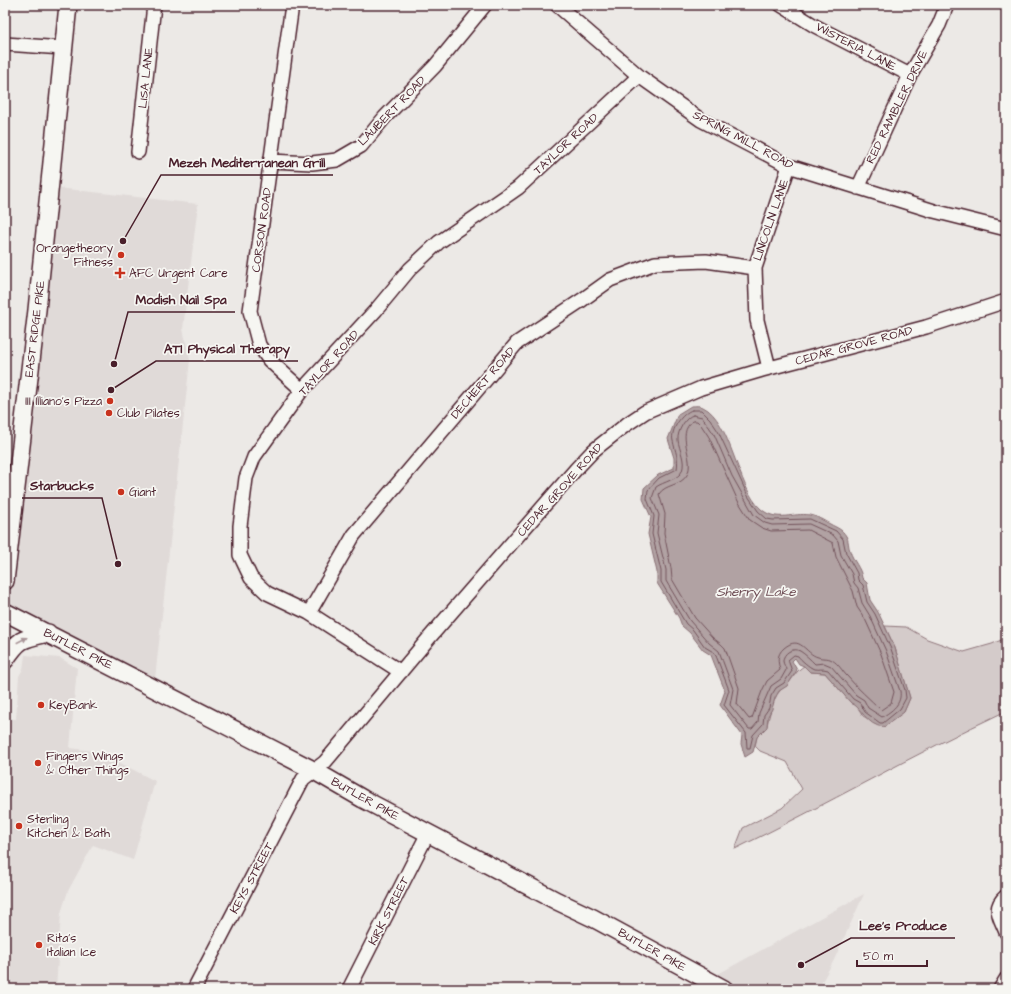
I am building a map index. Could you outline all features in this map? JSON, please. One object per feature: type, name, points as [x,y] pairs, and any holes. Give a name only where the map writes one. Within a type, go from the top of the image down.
[{"type":"main road","name":"EAST RIDGE PIKE","points":[[5,581],[37,310],[68,5]]},
{"type":"main road","name":"BUTLER PIKE","points":[[5,612],[313,770],[428,833],[593,918],[724,989]]},
{"type":"main road","points":[[5,660],[15,644],[21,640],[48,633]]},
{"type":"street","name":"LISA LANE","points":[[138,152],[154,5]]},
{"type":"street","name":"CORSON ROAD","points":[[292,5],[250,311],[259,345],[269,360],[302,390]]},
{"type":"street","name":"LAUBERT ROAD","points":[[270,161],[312,163],[337,160],[360,146],[385,117],[435,66],[485,5]]},
{"type":"street","name":"SPRING MILL ROAD","points":[[557,5],[639,76],[701,120],[789,166],[934,212],[1006,229]]},
{"type":"street","name":"WISTERIA LANE","points":[[781,5],[814,26],[910,75]]},
{"type":"street","name":"RED RAMBLER DRIVE","points":[[858,188],[910,75],[939,25],[947,5]]},
{"type":"street","points":[[5,44],[63,48]]},
{"type":"street","name":"TAYLOR ROAD","points":[[401,672],[309,613],[267,593],[251,578],[240,555],[240,526],[246,478],[254,457],[302,390],[376,310],[410,269],[440,242],[518,188],[639,76]]},
{"type":"street","name":"LINCOLN LANE","points":[[769,368],[757,320],[755,268],[789,166]]},
{"type":"street","name":"DECHERT ROAD","points":[[309,613],[354,535],[516,343],[610,280],[655,263],[706,261],[755,268]]},
{"type":"street","name":"CEDAR GROVE ROAD","points":[[313,770],[325,762],[576,469],[611,436],[645,412],[701,388],[769,368],[926,327],[1006,301]]},
{"type":"street","name":"KEYS STREET","points":[[194,989],[303,779],[313,770]]},
{"type":"street","name":"KIRK STREET","points":[[349,989],[428,833]]},
{"type":"street","points":[[1006,896],[999,902],[998,910],[1006,932]]},
{"type":"street","points":[[1000,989],[1006,979]]},
{"type":"shaded area","points":[[49,187],[198,204],[183,329],[190,360],[154,688],[5,612],[5,581]]},
{"type":"shaded area","points":[[885,626],[906,627],[927,639],[964,652],[992,644],[1006,638],[1006,711],[735,849],[743,828],[782,808],[802,789],[787,762],[760,751],[755,746],[757,737],[767,726],[775,698],[781,689],[787,685],[801,668],[804,666],[810,672],[825,673],[851,703],[857,706],[863,716],[884,727],[904,712],[910,698],[895,648]]},
{"type":"shaded area","points":[[25,655],[60,658],[77,668],[70,748],[99,752],[155,781],[133,860],[93,845],[68,891],[61,913],[56,989],[5,989],[5,755],[8,744],[9,719],[16,719],[19,676],[23,669]]},
{"type":"shaded area","points":[[864,894],[834,960],[818,989],[724,989],[707,980]]},
{"type":"water","name":"Sherry Lake","points":[[691,406],[703,407],[713,414],[727,439],[746,486],[753,499],[761,509],[767,513],[779,516],[804,514],[813,516],[839,529],[848,539],[851,555],[860,571],[862,578],[867,583],[870,600],[878,612],[895,648],[910,698],[904,712],[884,727],[878,726],[868,720],[825,673],[810,672],[804,666],[799,664],[795,658],[792,661],[797,670],[787,686],[779,691],[768,716],[767,727],[757,737],[753,752],[745,757],[741,744],[742,735],[720,705],[725,691],[711,655],[703,650],[690,633],[682,626],[679,618],[657,583],[657,572],[648,534],[651,517],[643,499],[644,488],[658,475],[674,468],[674,458],[668,439],[678,414]]},
{"type":"place","name":"Mezeh Mediterranean Grill","points":[[123,241]]},
{"type":"place","name":"Orangetheory Fitness","points":[[121,255]]},
{"type":"place","name":"AFC Urgent Care","points":[[120,273]]},
{"type":"place","name":"Modish Nail Spa","points":[[114,364]]},
{"type":"place","name":"ATI Physical Therapy","points":[[111,390]]},
{"type":"place","name":"III Illiano's Pizza","points":[[110,401]]},
{"type":"place","name":"Club Pilates","points":[[109,413]]},
{"type":"place","name":"Giant","points":[[121,492]]},
{"type":"place","name":"Starbucks","points":[[118,564]]},
{"type":"place","name":"KeyBank","points":[[41,705]]},
{"type":"place","name":"Fingers Wings & Other Things","points":[[38,763]]},
{"type":"place","name":"Sterling Kitchen & Bath","points":[[19,826]]},
{"type":"place","name":"Rita's Italian Ice","points":[[39,945]]},
{"type":"place","name":"Lee's Produce","points":[[801,965]]}]
